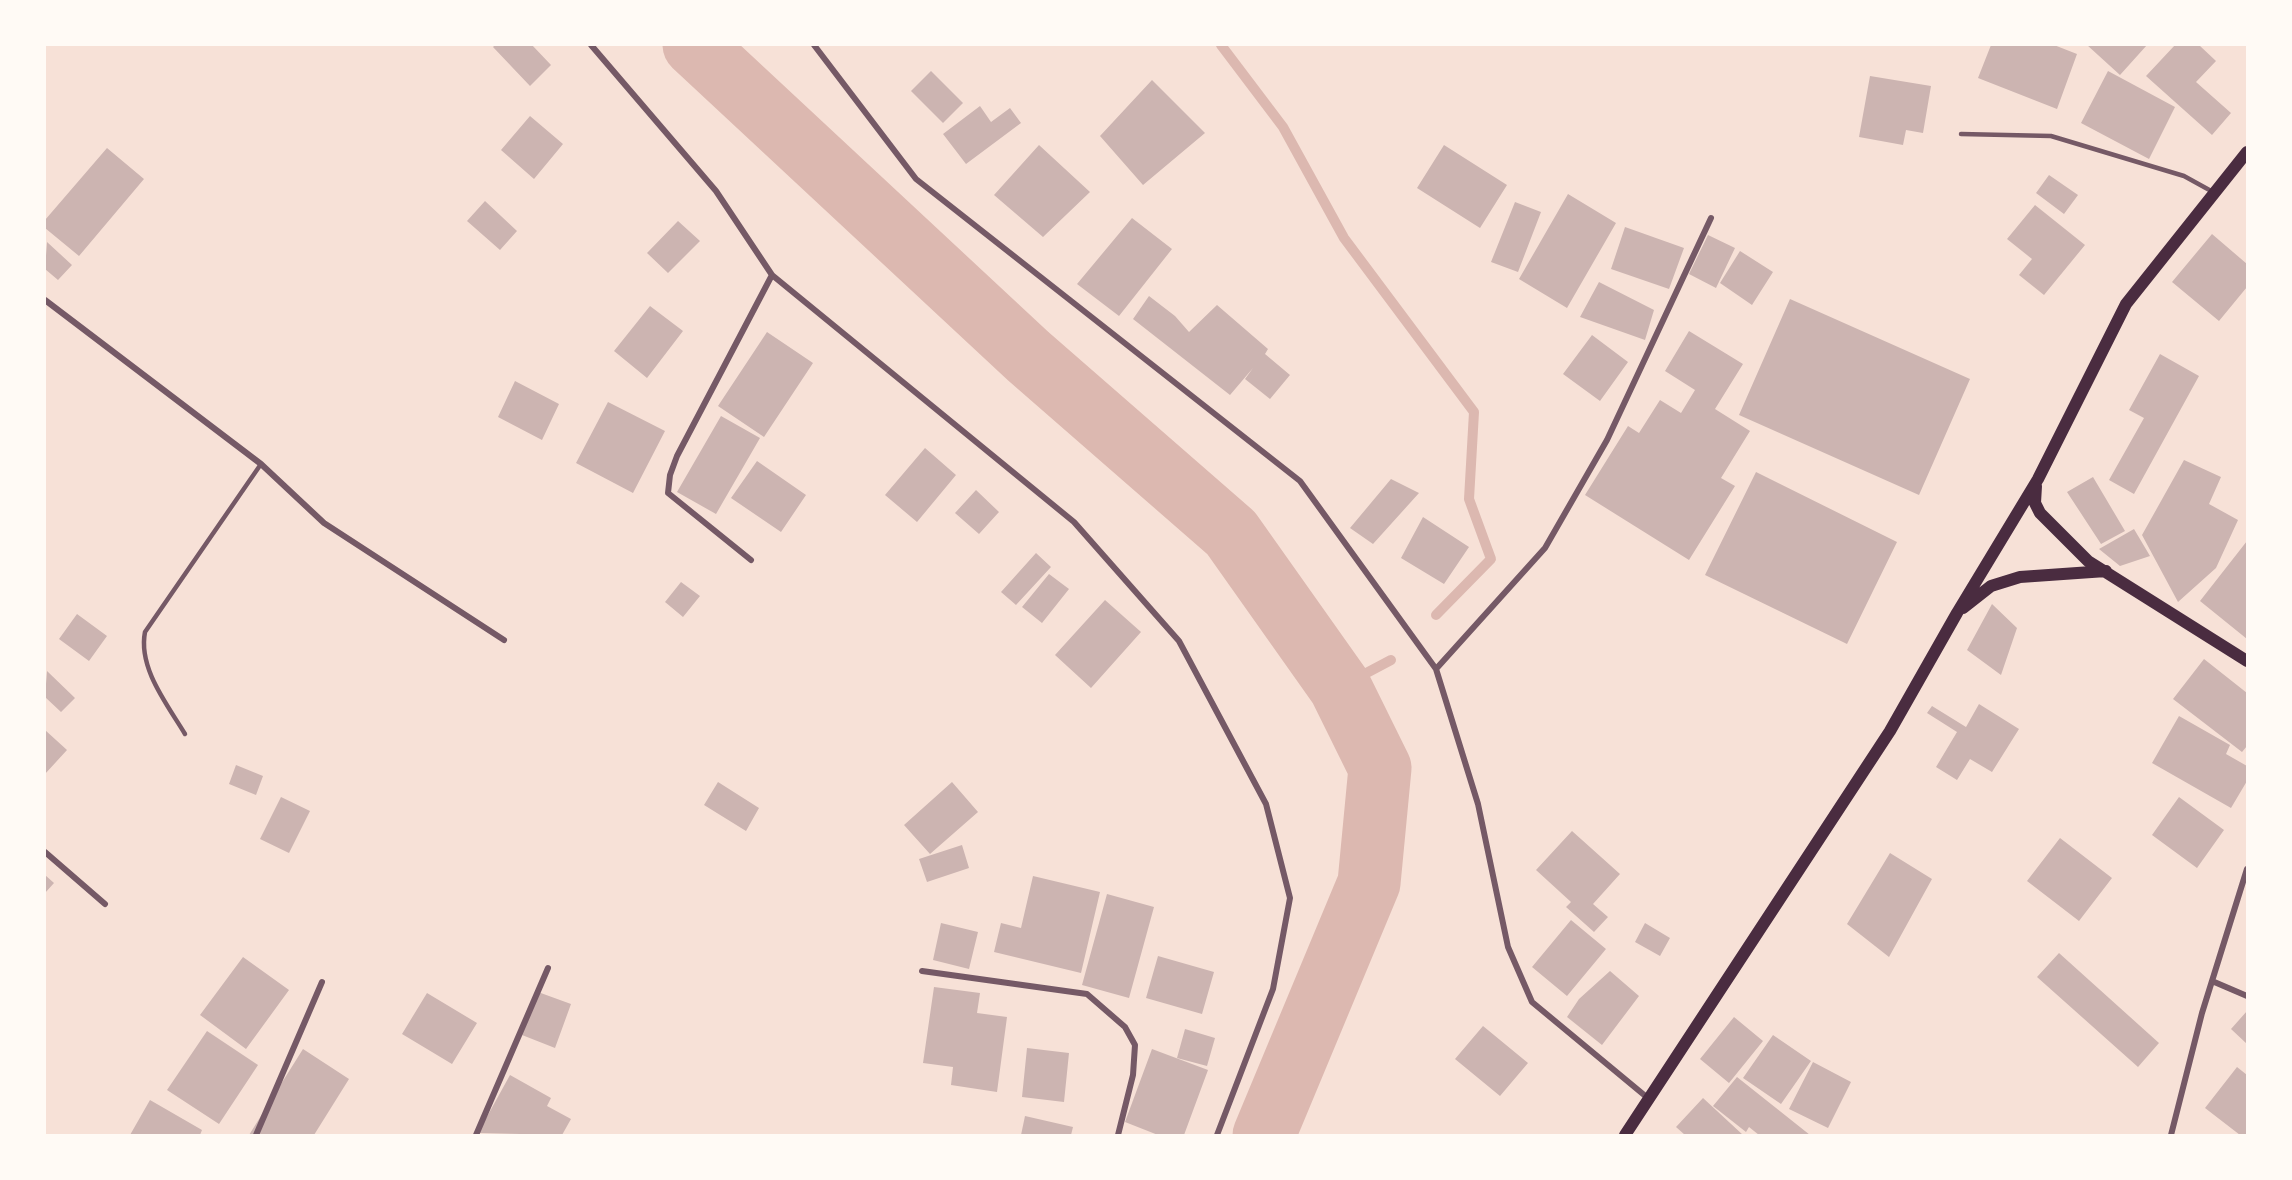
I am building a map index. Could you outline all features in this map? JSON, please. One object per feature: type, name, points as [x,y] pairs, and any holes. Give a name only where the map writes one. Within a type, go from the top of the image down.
[{"type":"main road","points":[[1625,1135],[1890,731],[1956,613],[2038,479],[2126,304],[2247,152]]},
{"type":"main road","points":[[2038,479],[2034,503],[2040,513],[2088,561],[2247,661]]},
{"type":"main road","points":[[1956,613],[1991,586],[2020,577],[2106,571]]},
{"type":"street","points":[[591,45],[716,191],[772,274],[1074,522],[1179,641],[1266,804],[1290,898],[1273,989],[1217,1135]]},
{"type":"street","points":[[814,45],[916,179],[1300,481],[1436,669],[1478,804],[1508,947],[1532,1002],[1649,1100]]},
{"type":"street","points":[[1436,669],[1545,548],[1607,440],[1711,218]]},
{"type":"street","points":[[751,560],[668,493],[670,475],[677,456],[772,274]]},
{"type":"street","points":[[45,300],[261,464],[324,523],[504,640]]},
{"type":"street","points":[[45,852],[105,904]]},
{"type":"street","points":[[2171,1135],[2212,981],[2247,869]]},
{"type":"street","points":[[476,1135],[548,968]]},
{"type":"street","points":[[922,972],[1087,994],[1125,1027],[1135,1045],[1133,1075],[1118,1135]]},
{"type":"street","points":[[2212,981],[2247,996]]},
{"type":"street","points":[[256,1135],[322,982]]},
{"type":"lane","points":[[1961,134],[2051,136],[2184,176],[2216,193]]},
{"type":"lane","points":[[185,734],[153,678],[142,649],[145,632],[261,464]]},
{"type":"building","points":[[495,45],[532,45],[551,65],[530,86],[493,47]]},
{"type":"building","points":[[1991,45],[2054,45],[2077,54],[2057,109],[1978,78]]},
{"type":"building","points":[[2087,45],[2147,45],[2120,75]]},
{"type":"building","points":[[2175,45],[2199,45],[2216,61],[2196,82],[2231,113],[2212,135],[2146,76]]},
{"type":"building","points":[[931,71],[963,103],[943,123],[911,91]]},
{"type":"building","points":[[2108,71],[2175,107],[2149,159],[2081,123]]},
{"type":"building","points":[[1870,76],[1931,86],[1923,133],[1906,130],[1903,145],[1859,137]]},
{"type":"building","points":[[1152,80],[1205,133],[1143,185],[1100,136]]},
{"type":"building","points":[[980,106],[991,122],[1010,108],[1021,123],[966,164],[943,134]]},
{"type":"building","points":[[530,116],[563,144],[534,179],[501,150]]},
{"type":"building","points":[[1039,145],[1090,192],[1043,237],[994,195]]},
{"type":"building","points":[[1444,145],[1507,185],[1480,228],[1417,188]]},
{"type":"building","points":[[107,148],[144,179],[79,256],[45,228],[45,220]]},
{"type":"building","points":[[2049,175],[2078,195],[2064,214],[2036,193]]},
{"type":"building","points":[[1568,194],[1616,223],[1567,308],[1519,279]]},
{"type":"building","points":[[485,201],[517,231],[500,250],[467,221]]},
{"type":"building","points":[[1515,202],[1541,212],[1518,272],[1491,262]]},
{"type":"building","points":[[2035,205],[2085,245],[2044,295],[2019,275],[2032,259],[2007,239]]},
{"type":"building","points":[[1132,218],[1172,249],[1119,316],[1077,284]]},
{"type":"building","points":[[678,221],[700,241],[668,273],[647,253]]},
{"type":"building","points":[[1625,227],[1684,248],[1669,289],[1611,269]]},
{"type":"building","points":[[2212,234],[2247,264],[2247,287],[2219,321],[2172,282]]},
{"type":"building","points":[[1708,235],[1735,248],[1716,288],[1689,274]]},
{"type":"building","points":[[47,242],[72,265],[58,280],[45,269]]},
{"type":"building","points":[[1740,251],[1773,272],[1752,305],[1720,283]]},
{"type":"building","points":[[1599,282],[1654,310],[1645,340],[1580,317]]},
{"type":"building","points":[[1149,296],[1175,316],[1189,332],[1217,305],[1268,349],[1265,354],[1290,375],[1270,399],[1245,379],[1253,368],[1230,395],[1133,319]]},
{"type":"building","points":[[1790,299],[1970,379],[1919,495],[1739,415]]},
{"type":"building","points":[[650,306],[683,331],[647,378],[614,351]]},
{"type":"building","points":[[1689,331],[1743,364],[1715,409],[1750,431],[1721,478],[1735,486],[1689,560],[1585,495],[1628,426],[1639,433],[1660,400],[1681,413],[1695,390],[1665,371]]},
{"type":"building","points":[[767,332],[813,363],[764,437],[718,406]]},
{"type":"building","points":[[1592,335],[1628,362],[1600,401],[1563,374]]},
{"type":"building","points":[[2160,354],[2199,376],[2134,494],[2109,480],[2144,418],[2129,410]]},
{"type":"building","points":[[515,381],[559,404],[542,440],[498,417]]},
{"type":"building","points":[[608,402],[665,431],[633,493],[576,463]]},
{"type":"building","points":[[721,416],[760,438],[716,514],[677,492]]},
{"type":"building","points":[[925,448],[956,475],[917,522],[885,495]]},
{"type":"building","points":[[2184,460],[2221,477],[2209,504],[2238,520],[2216,568],[2178,602],[2142,535]]},
{"type":"building","points":[[757,461],[806,495],[781,532],[731,498]]},
{"type":"building","points":[[1756,472],[1897,542],[1847,644],[1705,575]]},
{"type":"building","points":[[2093,477],[2125,531],[2101,544],[2067,492]]},
{"type":"building","points":[[1391,479],[1419,493],[1373,544],[1350,528]]},
{"type":"building","points":[[976,490],[999,512],[979,534],[955,513]]},
{"type":"building","points":[[1423,517],[1469,547],[1444,584],[1401,558]]},
{"type":"building","points":[[2134,529],[2150,556],[2120,566],[2099,549]]},
{"type":"building","points":[[2247,541],[2247,639],[2200,601]]},
{"type":"building","points":[[1036,553],[1051,567],[1016,605],[1001,592]]},
{"type":"building","points":[[1049,574],[1069,589],[1042,623],[1022,607]]},
{"type":"building","points":[[681,582],[700,596],[683,617],[665,602]]},
{"type":"building","points":[[1105,600],[1141,632],[1091,688],[1055,655]]},
{"type":"building","points":[[1992,604],[2017,628],[2001,675],[1967,650]]},
{"type":"building","points":[[77,614],[107,636],[89,661],[59,639]]},
{"type":"building","points":[[2204,659],[2247,693],[2247,746],[2242,752],[2173,699]]},
{"type":"building","points":[[47,671],[75,698],[61,712],[45,697]]},
{"type":"building","points":[[1979,704],[2019,729],[1992,772],[1970,759],[1957,780],[1936,767],[1957,732],[1927,713],[1932,706],[1966,727]]},
{"type":"building","points":[[2179,716],[2230,745],[2226,754],[2247,766],[2247,781],[2231,808],[2152,763]]},
{"type":"building","points":[[45,730],[67,750],[45,774]]},
{"type":"building","points":[[236,765],[263,776],[256,795],[229,784]]},
{"type":"building","points":[[718,782],[759,808],[746,831],[704,805]]},
{"type":"building","points":[[952,782],[978,812],[930,854],[904,825]]},
{"type":"building","points":[[281,797],[310,811],[289,853],[260,839]]},
{"type":"building","points":[[2179,797],[2224,830],[2197,868],[2152,835]]},
{"type":"building","points":[[1572,831],[1620,874],[1593,904],[1608,917],[1594,932],[1566,907],[1571,902],[1536,870]]},
{"type":"building","points":[[2060,838],[2112,878],[2079,921],[2027,881]]},
{"type":"building","points":[[962,845],[969,868],[927,882],[919,859]]},
{"type":"building","points":[[1890,853],[1932,879],[1889,957],[1847,924]]},
{"type":"building","points":[[45,875],[54,883],[45,893]]},
{"type":"building","points":[[1033,876],[1100,892],[1081,973],[994,952],[1001,923],[1021,928]]},
{"type":"building","points":[[1107,894],[1154,907],[1129,998],[1082,985]]},
{"type":"building","points":[[1571,920],[1606,949],[1567,996],[1532,967]]},
{"type":"building","points":[[941,923],[978,932],[969,969],[933,960]]},
{"type":"building","points":[[1645,923],[1670,938],[1660,956],[1635,942]]},
{"type":"building","points":[[2059,953],[2159,1043],[2138,1067],[2037,977]]},
{"type":"building","points":[[1158,956],[1214,972],[1202,1014],[1146,998]]},
{"type":"building","points":[[243,957],[289,990],[246,1049],[200,1015]]},
{"type":"building","points":[[1610,971],[1639,996],[1602,1045],[1567,1017],[1579,999]]},
{"type":"building","points":[[934,987],[980,993],[977,1013],[1007,1017],[997,1092],[951,1085],[953,1067],[923,1063]]},
{"type":"building","points":[[538,992],[571,1004],[555,1048],[522,1035]]},
{"type":"building","points":[[427,993],[477,1023],[452,1064],[402,1034]]},
{"type":"building","points":[[2247,1011],[2247,1044],[2231,1029]]},
{"type":"building","points":[[1734,1017],[1763,1041],[1729,1083],[1700,1059]]},
{"type":"building","points":[[1483,1026],[1528,1063],[1500,1096],[1455,1059]]},
{"type":"building","points":[[1185,1029],[1215,1038],[1207,1066],[1177,1058]]},
{"type":"building","points":[[207,1031],[258,1065],[219,1124],[167,1090]]},
{"type":"building","points":[[1773,1035],[1811,1061],[1781,1104],[1743,1078]]},
{"type":"building","points":[[1027,1048],[1069,1053],[1064,1102],[1022,1097]]},
{"type":"building","points":[[303,1049],[349,1079],[314,1135],[249,1135]]},
{"type":"building","points":[[1152,1049],[1208,1070],[1184,1135],[1158,1135],[1125,1122]]},
{"type":"building","points":[[1813,1062],[1851,1082],[1828,1128],[1789,1109]]},
{"type":"building","points":[[2237,1067],[2247,1075],[2247,1135],[2240,1135],[2205,1108]]},
{"type":"building","points":[[510,1075],[551,1098],[547,1106],[571,1119],[562,1135],[478,1133]]},
{"type":"building","points":[[1737,1077],[1810,1135],[1759,1135],[1749,1127],[1746,1132],[1713,1106]]},
{"type":"building","points":[[1703,1098],[1743,1135],[1685,1135],[1676,1127]]},
{"type":"building","points":[[150,1100],[202,1130],[200,1135],[130,1135]]},
{"type":"building","points":[[1025,1116],[1073,1127],[1071,1135],[1021,1135]]},
{"type":"waterway","points":[[694,45],[1028,356],[1231,533],[1340,687],[1380,768],[1369,883],[1264,1135]]},
{"type":"waterway","points":[[1221,45],[1283,127],[1344,238],[1474,412],[1469,499],[1491,559],[1436,615]]},
{"type":"waterway","points":[[1340,687],[1391,660]]}]
